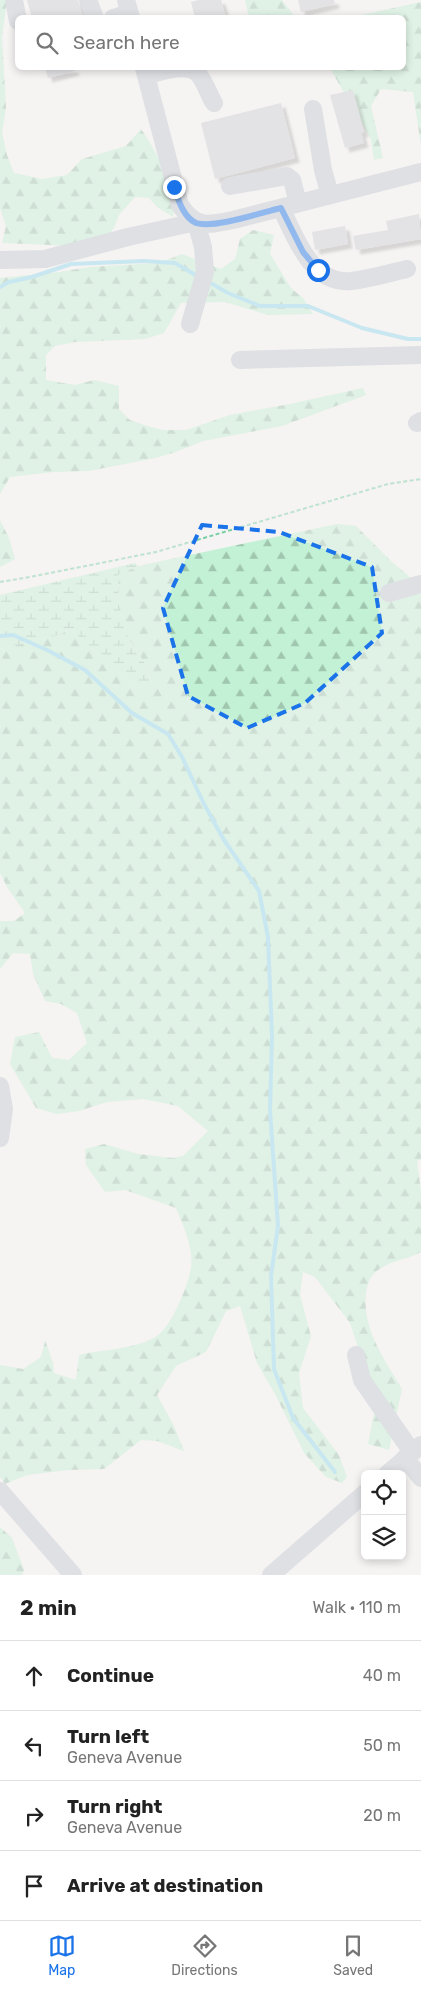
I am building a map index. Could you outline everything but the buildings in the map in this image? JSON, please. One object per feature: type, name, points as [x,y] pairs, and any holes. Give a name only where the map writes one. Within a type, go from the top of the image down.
[{"type":"street","points":[[14,0],[17,15]]},
{"type":"street","points":[[88,0],[94,15]]},
{"type":"street","points":[[161,70],[145,71],[174,187],[180,205],[187,215],[196,222],[203,247],[204,278],[190,324]]},
{"type":"street","points":[[192,70],[199,74],[214,103]]},
{"type":"street","points":[[313,109],[323,170],[330,195]]},
{"type":"street","points":[[0,260],[45,260],[128,237],[196,222],[215,224],[421,172]]},
{"type":"street","points":[[230,186],[287,176],[292,180],[290,205],[303,252],[318,270],[327,276],[341,281],[351,281],[408,269]]},
{"type":"street","points":[[240,360],[421,355]]},
{"type":"street","points":[[389,593],[421,584]]},
{"type":"street","points":[[0,1086],[4,1109],[0,1138]]},
{"type":"street","points":[[356,1355],[362,1380],[413,1452],[421,1478]]},
{"type":"street","points":[[392,1470],[413,1452]]},
{"type":"street","points":[[0,1492],[73,1575]]},
{"type":"street","points":[[279,1573],[361,1497]]},
{"type":"path","points":[[0,582],[156,552],[388,484],[421,479]]},
{"type":"highlighted area","points":[[202,525],[279,532],[372,567],[382,633],[305,703],[247,728],[188,696],[163,608]]},
{"type":"green space","points":[[0,0],[7,0],[2,37],[6,107],[2,133],[7,155],[14,173],[42,179],[67,175],[82,159],[126,146],[141,129],[159,159],[169,184],[174,207],[173,217],[157,207],[149,198],[135,197],[119,215],[114,228],[106,238],[74,246],[2,243],[6,226],[0,208]]},
{"type":"green space","points":[[245,0],[282,0],[293,15],[249,15]]},
{"type":"green space","points":[[421,2],[421,146],[413,92],[381,89],[371,106],[383,158],[374,160],[371,139],[331,70],[406,70],[406,15],[361,15]]},
{"type":"green space","points":[[253,230],[274,235],[270,254],[291,288],[303,298],[313,314],[268,315],[225,302],[181,303],[164,333],[145,339],[75,342],[55,346],[46,355],[46,380],[75,385],[94,380],[119,386],[119,409],[130,420],[163,430],[186,430],[230,415],[363,388],[366,395],[282,426],[203,441],[155,458],[89,471],[53,472],[10,477],[0,494],[0,278],[89,267],[159,263],[182,254],[221,269],[235,259],[240,239]]},
{"type":"green space","points":[[0,520],[9,538],[15,559],[0,567]]},
{"type":"green space","points":[[337,524],[356,526],[409,576],[421,595],[421,1159],[417,1161],[421,1191],[421,1252],[378,1270],[370,1280],[366,1292],[367,1319],[371,1331],[382,1355],[402,1389],[389,1450],[368,1444],[374,1413],[366,1371],[350,1323],[315,1277],[303,1272],[300,1295],[311,1336],[299,1373],[303,1408],[339,1455],[347,1477],[342,1483],[326,1477],[304,1453],[275,1394],[257,1363],[240,1306],[226,1311],[206,1352],[176,1366],[157,1395],[174,1426],[184,1451],[157,1441],[141,1440],[104,1469],[69,1470],[27,1475],[5,1484],[0,1477],[0,1365],[23,1369],[41,1357],[45,1340],[53,1363],[54,1373],[76,1380],[79,1355],[136,1345],[154,1338],[160,1333],[167,1326],[178,1306],[191,1268],[191,1253],[185,1229],[176,1208],[125,1190],[105,1192],[86,1165],[85,1149],[104,1144],[138,1154],[173,1158],[183,1156],[208,1131],[178,1106],[143,1099],[107,1102],[79,1111],[57,1114],[36,1108],[10,1064],[15,1037],[39,1032],[52,1058],[69,1060],[87,1043],[77,1013],[61,1004],[45,1001],[33,974],[30,954],[13,953],[0,969],[0,921],[14,921],[25,913],[0,873],[0,649],[59,635],[70,629],[125,678],[140,688],[151,682],[145,664],[128,637],[119,604],[118,575],[138,566]]},
{"type":"green space","points":[[135,563],[138,566],[118,575],[119,604],[128,637],[145,664],[151,683],[140,688],[125,678],[70,629],[59,635],[0,649],[0,595]]},
{"type":"green space","points":[[0,1527],[12,1538],[24,1570],[22,1575],[0,1575]]},
{"type":"waterway","points":[[0,287],[9,282],[32,277],[71,264],[144,261],[175,263],[199,277]]},
{"type":"waterway","points":[[207,281],[228,293],[260,306],[308,306],[362,328],[408,339],[421,339]]},
{"type":"waterway","points":[[0,636],[13,635],[85,670],[132,713],[168,734],[182,757],[204,804],[224,840],[259,891],[268,937],[272,1037],[270,1110],[278,1226],[271,1276],[274,1369],[293,1418],[335,1472]]},
{"type":"route","points":[[174,187],[180,205],[187,215],[196,222],[205,224],[234,220],[281,208],[303,252],[318,270]]}]
